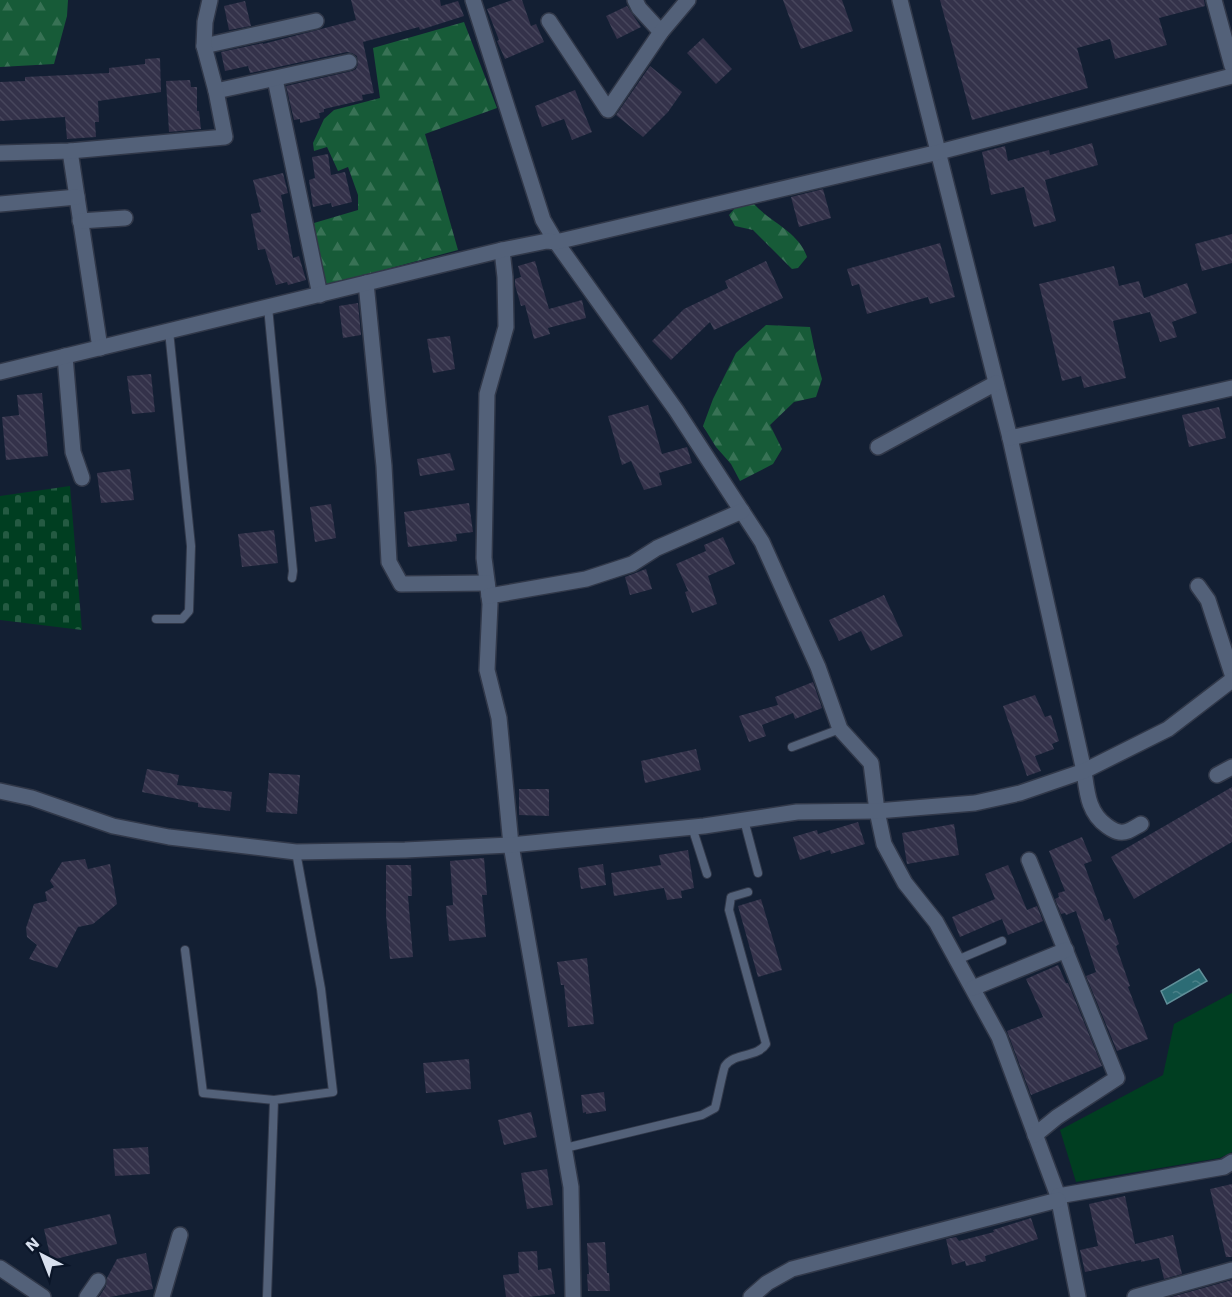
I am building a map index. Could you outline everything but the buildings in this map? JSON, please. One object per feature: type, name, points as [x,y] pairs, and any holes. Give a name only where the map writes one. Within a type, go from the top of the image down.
[{"type":"street","points":[[0,153],[70,151],[225,137],[204,46],[205,22],[210,0]]},
{"type":"street","points":[[473,0],[543,220],[556,242],[676,410],[762,542],[813,657],[840,729],[871,763],[884,844],[905,883],[936,922],[999,1036],[1058,1198],[1078,1297]]},
{"type":"street","points":[[635,0],[639,8],[661,32]]},
{"type":"street","points":[[549,21],[608,110],[661,32],[687,0]]},
{"type":"street","points":[[900,0],[1010,438],[1084,771],[1088,798],[1094,813],[1115,832],[1127,831],[1141,824]]},
{"type":"street","points":[[1214,0],[1232,66]]},
{"type":"street","points":[[204,46],[316,21]]},
{"type":"street","points":[[216,92],[349,62]]},
{"type":"street","points":[[0,372],[502,250],[547,241],[556,242],[939,152],[1232,76]]},
{"type":"street","points":[[274,79],[320,295]]},
{"type":"street","points":[[70,151],[100,348]]},
{"type":"street","points":[[0,204],[77,197]]},
{"type":"street","points":[[80,221],[125,218]]},
{"type":"street","points":[[502,250],[506,327],[487,394],[484,558],[490,604],[487,670],[499,718],[511,845],[572,1187],[573,1297]]},
{"type":"street","points":[[366,283],[384,466],[389,562],[401,584],[488,590],[586,579],[632,564],[657,548],[742,511]]},
{"type":"street","points":[[65,356],[74,452],[81,478]]},
{"type":"street","points":[[878,447],[996,383]]},
{"type":"street","points":[[1010,438],[1232,388]]},
{"type":"street","points":[[1198,586],[1208,600],[1232,674]]},
{"type":"street","points":[[0,791],[32,798],[113,826],[169,837],[296,852],[511,845],[692,827],[797,812],[877,811],[975,803],[1020,793],[1084,771],[1168,729],[1232,680]]},
{"type":"street","points":[[1216,775],[1232,767]]},
{"type":"street","points":[[1029,860],[1117,1078],[1057,1117],[1035,1135]]},
{"type":"street","points":[[974,988],[1066,950]]},
{"type":"street","points":[[751,1297],[767,1283],[792,1269],[1058,1198],[1224,1167],[1232,1162]]},
{"type":"street","points":[[162,1297],[180,1235]]},
{"type":"street","points":[[0,1268],[23,1291],[43,1297]]},
{"type":"street","points":[[1135,1297],[1232,1270]]},
{"type":"street","points":[[87,1297],[98,1281]]},
{"type":"lane","points":[[268,307],[292,578]]},
{"type":"lane","points":[[156,619],[182,619],[189,611],[191,546],[169,331]]},
{"type":"lane","points":[[792,747],[840,729]]},
{"type":"lane","points":[[744,820],[758,873]]},
{"type":"lane","points":[[692,827],[707,874]]},
{"type":"lane","points":[[185,950],[203,1092],[274,1100],[333,1092],[321,989],[296,852]]},
{"type":"lane","points":[[565,1148],[702,1115],[715,1108],[725,1066],[737,1058],[762,1050],[766,1044],[729,910],[731,897],[748,892]]},
{"type":"lane","points":[[957,960],[1002,941]]},
{"type":"lane","points":[[267,1297],[274,1100]]},
{"type":"green space","points":[[0,0],[68,0],[67,16],[54,64],[0,67]]},
{"type":"green space","points":[[464,22],[497,108],[425,134],[458,250],[324,286],[314,223],[358,210],[358,195],[348,167],[338,171],[327,147],[314,151],[313,143],[324,119],[334,110],[380,98],[373,48]]},
{"type":"green space","points":[[754,204],[791,234],[803,248],[807,257],[798,268],[792,269],[753,230],[735,226],[729,215],[736,207]]},
{"type":"green space","points":[[766,325],[810,327],[822,379],[816,397],[794,402],[770,425],[782,449],[773,464],[740,481],[731,464],[716,447],[703,426],[713,399],[736,353]]},
{"type":"green space","points":[[70,486],[82,630],[0,620],[0,496]]},
{"type":"green space","points":[[1232,993],[1232,1152],[1220,1158],[1076,1182],[1060,1130],[1163,1075],[1174,1024]]},
{"type":"water","points":[[1199,969],[1207,981],[1167,1004],[1161,991]]}]
